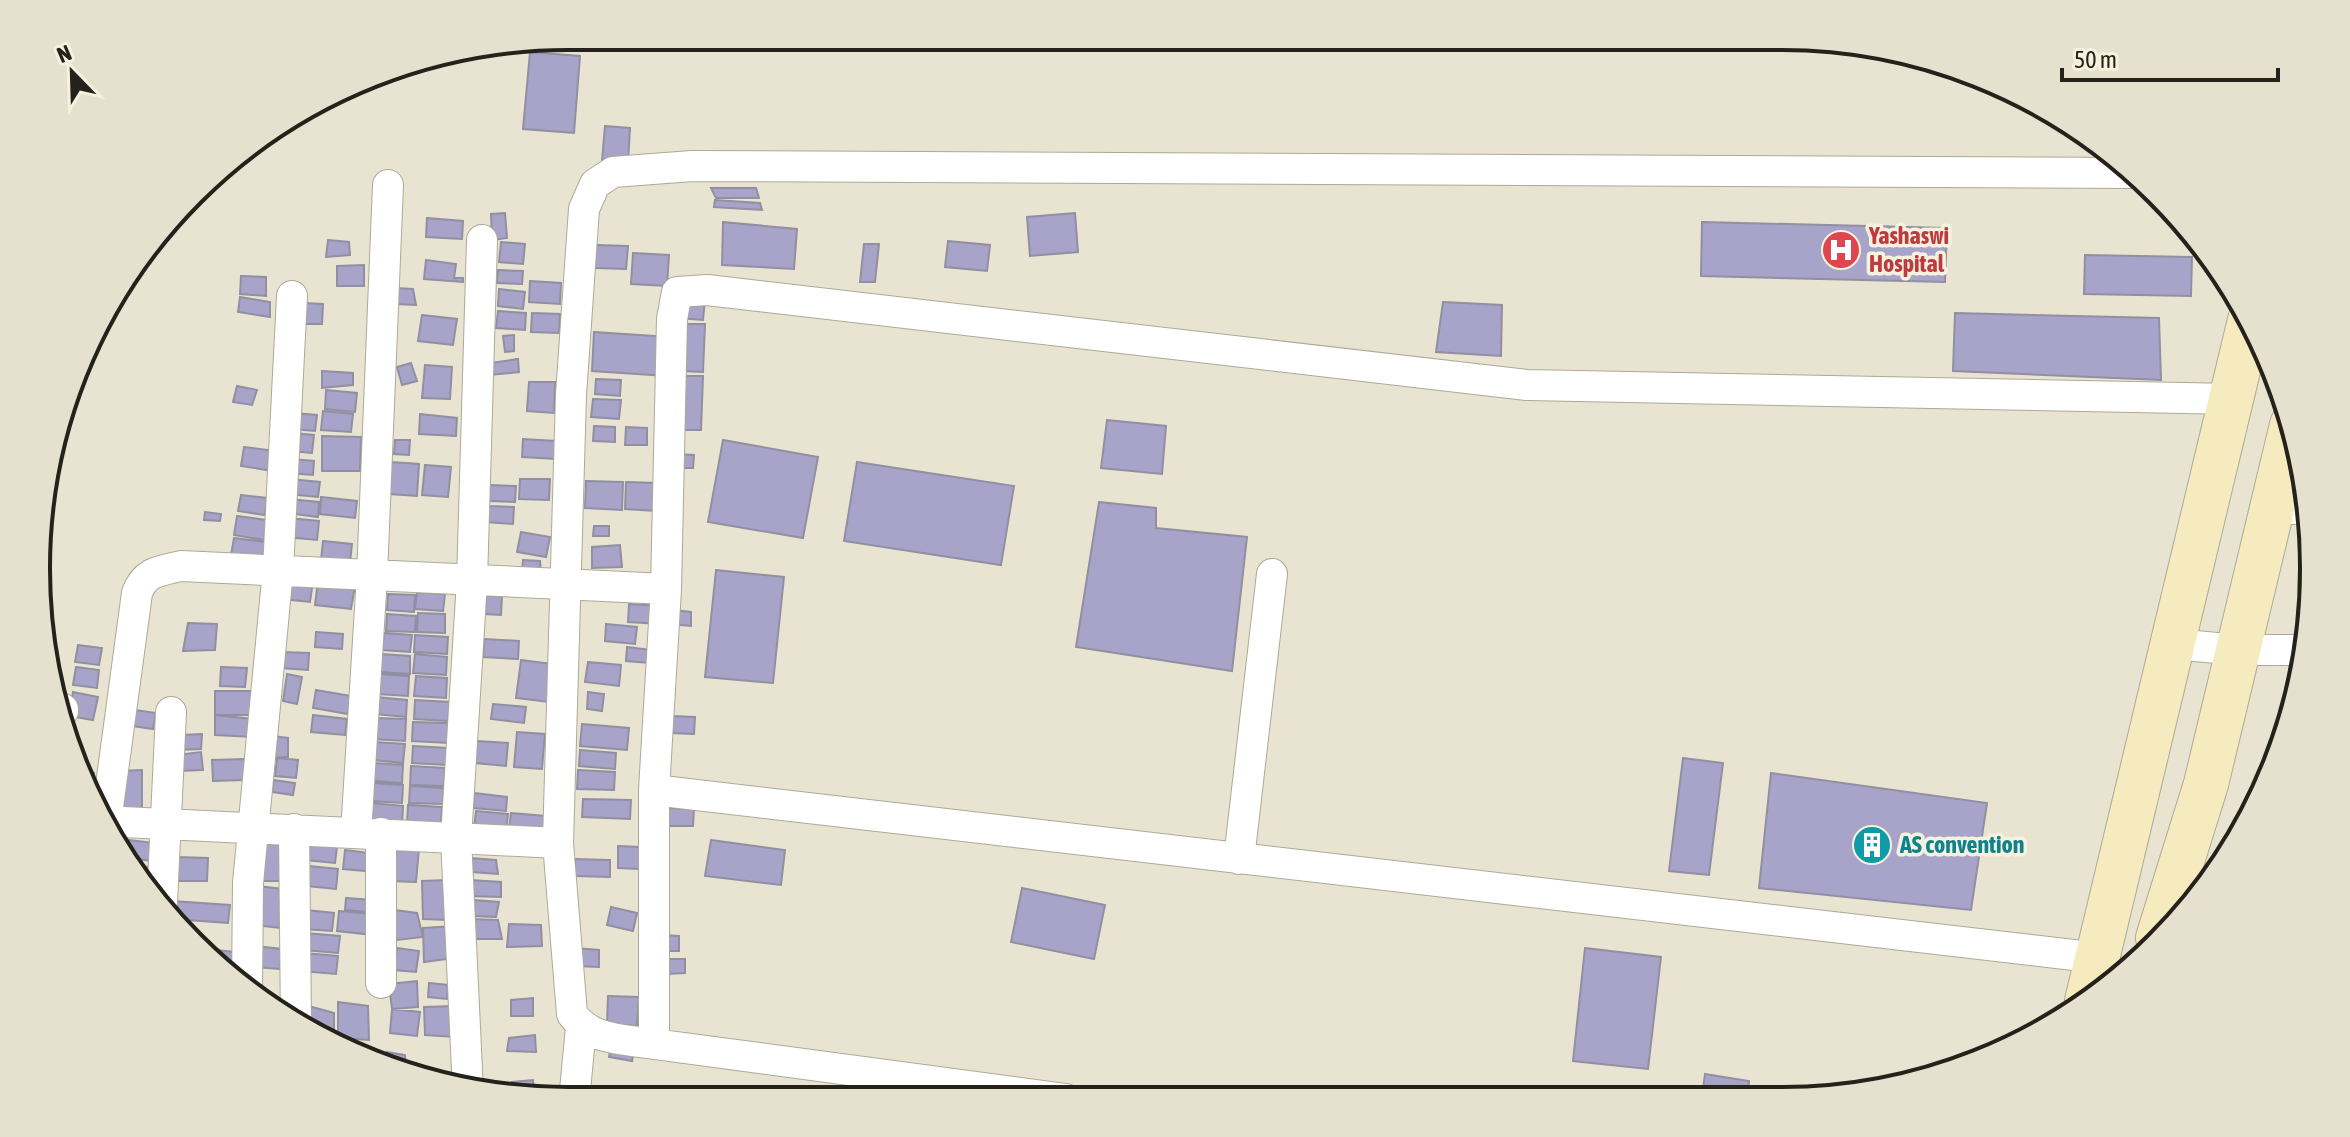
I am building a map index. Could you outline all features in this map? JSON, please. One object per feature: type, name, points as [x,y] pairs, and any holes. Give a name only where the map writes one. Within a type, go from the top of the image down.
[{"type":"main road","points":[[2092,984],[2153,714],[2174,644],[2246,338]]},
{"type":"main road","points":[[2165,917],[2206,784],[2238,650],[2290,509],[2291,472]]},
{"type":"street","points":[[976,1087],[598,1035],[581,1027],[572,1014],[568,997],[558,843],[571,395],[584,209],[595,184],[613,172],[692,166],[2116,173]]},
{"type":"street","points":[[381,983],[369,833],[372,576],[388,185]]},
{"type":"street","points":[[467,1077],[456,838],[472,581],[482,240]]},
{"type":"street","points":[[654,1044],[654,790],[666,589],[672,319],[677,292],[689,290],[1527,385],[2234,399]]},
{"type":"street","points":[[247,975],[248,883],[256,827],[278,570],[292,296]]},
{"type":"street","points":[[107,806],[137,593],[142,579],[154,572],[181,566],[666,589]]},
{"type":"street","points":[[1239,859],[1272,574]]},
{"type":"street","points":[[2174,644],[2238,650],[2294,650]]},
{"type":"street","points":[[162,890],[171,712]]},
{"type":"street","points":[[654,790],[2099,958]]},
{"type":"street","points":[[116,822],[558,843]]},
{"type":"street","points":[[294,829],[296,1010]]},
{"type":"street","points":[[575,1087],[581,1027]]},
{"type":"building","points":[[530,52],[580,56],[574,133],[523,129]]},
{"type":"building","points":[[605,126],[630,128],[628,163],[602,161]]},
{"type":"building","points":[[711,188],[756,188],[759,198],[716,198]]},
{"type":"building","points":[[715,200],[760,203],[762,210],[714,207]]},
{"type":"building","points":[[505,213],[507,238],[492,240],[491,214]]},
{"type":"building","points":[[1075,213],[1078,252],[1030,256],[1027,217]]},
{"type":"building","points":[[427,218],[463,221],[462,239],[426,237]]},
{"type":"building","points":[[723,222],[797,229],[794,269],[722,265]]},
{"type":"building","points":[[1702,222],[1947,228],[1945,282],[1701,276]]},
{"type":"building","points":[[328,240],[349,242],[350,255],[326,257]]},
{"type":"building","points":[[948,241],[990,245],[987,271],[945,267]]},
{"type":"building","points":[[501,242],[525,244],[523,264],[499,262]]},
{"type":"building","points":[[864,244],[879,244],[875,282],[860,282]]},
{"type":"building","points":[[596,245],[628,246],[626,269],[595,268]]},
{"type":"building","points":[[633,253],[669,255],[667,286],[631,284]]},
{"type":"building","points":[[2085,255],[2192,257],[2191,296],[2084,294]]},
{"type":"building","points":[[426,260],[456,264],[454,278],[463,278],[463,282],[424,279]]},
{"type":"building","points":[[364,265],[364,286],[337,286],[337,266]]},
{"type":"building","points":[[498,270],[523,271],[522,284],[497,283]]},
{"type":"building","points":[[241,276],[266,277],[266,296],[240,294]]},
{"type":"building","points":[[530,281],[561,283],[560,304],[529,302]]},
{"type":"building","points":[[395,288],[413,289],[416,305],[396,304]]},
{"type":"building","points":[[499,289],[525,292],[523,309],[498,306]]},
{"type":"building","points":[[240,297],[270,302],[270,317],[238,312]]},
{"type":"building","points":[[680,297],[705,299],[703,320],[678,318]]},
{"type":"building","points":[[1443,302],[1502,305],[1501,356],[1436,352]]},
{"type":"building","points":[[303,303],[323,304],[322,324],[302,324]]},
{"type":"building","points":[[498,311],[526,313],[525,330],[496,328]]},
{"type":"building","points":[[532,313],[560,314],[559,333],[531,332]]},
{"type":"building","points":[[1955,313],[2159,318],[2161,380],[1953,371]]},
{"type":"building","points":[[422,315],[457,319],[453,345],[418,341]]},
{"type":"building","points":[[681,324],[705,324],[703,372],[679,371]]},
{"type":"building","points":[[594,332],[669,337],[666,376],[592,371]]},
{"type":"building","points":[[514,335],[514,351],[505,352],[503,336]]},
{"type":"building","points":[[518,359],[519,372],[490,375],[490,363]]},
{"type":"building","points":[[411,363],[417,381],[402,385],[397,367]]},
{"type":"building","points":[[425,365],[452,367],[450,399],[422,398]]},
{"type":"building","points":[[322,371],[353,373],[353,385],[322,388]]},
{"type":"building","points":[[679,376],[703,376],[701,430],[677,430]]},
{"type":"building","points":[[596,379],[621,380],[620,396],[595,394]]},
{"type":"building","points":[[529,382],[555,382],[554,413],[527,411]]},
{"type":"building","points":[[237,386],[257,390],[252,405],[233,402]]},
{"type":"building","points":[[326,390],[357,393],[355,412],[325,409]]},
{"type":"building","points":[[593,399],[621,400],[619,419],[591,417]]},
{"type":"building","points":[[323,411],[353,414],[351,432],[321,430]]},
{"type":"building","points":[[293,413],[317,415],[315,431],[292,429]]},
{"type":"building","points":[[420,414],[457,418],[456,436],[419,434]]},
{"type":"building","points":[[1107,420],[1166,426],[1162,474],[1101,468]]},
{"type":"building","points":[[594,426],[615,427],[615,442],[593,441]]},
{"type":"building","points":[[626,427],[647,428],[647,445],[625,445]]},
{"type":"building","points":[[292,433],[314,435],[312,453],[290,451]]},
{"type":"building","points":[[322,436],[361,437],[360,471],[322,471]]},
{"type":"building","points":[[523,439],[556,441],[556,459],[522,457]]},
{"type":"building","points":[[395,440],[410,440],[409,455],[394,454]]},
{"type":"building","points":[[723,440],[818,457],[803,538],[708,522]]},
{"type":"building","points":[[244,447],[276,451],[273,471],[241,466]]},
{"type":"building","points":[[676,454],[694,455],[693,468],[676,468]]},
{"type":"building","points":[[292,459],[314,461],[313,475],[290,473]]},
{"type":"building","points":[[391,462],[419,464],[417,496],[389,494]]},
{"type":"building","points":[[857,462],[1014,486],[1001,565],[844,541]]},
{"type":"building","points":[[425,465],[451,467],[448,497],[422,495]]},
{"type":"building","points":[[289,479],[320,482],[318,497],[288,494]]},
{"type":"building","points":[[520,479],[550,479],[549,500],[519,499]]},
{"type":"building","points":[[586,481],[623,482],[622,510],[585,508]]},
{"type":"building","points":[[626,482],[658,483],[656,511],[625,509]]},
{"type":"building","points":[[489,485],[516,486],[515,502],[488,501]]},
{"type":"building","points":[[241,495],[267,498],[265,515],[238,511]]},
{"type":"building","points":[[321,497],[357,501],[355,518],[320,514]]},
{"type":"building","points":[[288,499],[319,502],[318,517],[287,513]]},
{"type":"building","points":[[1099,502],[1156,508],[1156,528],[1247,537],[1232,671],[1076,647]]},
{"type":"building","points":[[487,506],[514,507],[513,524],[485,522]]},
{"type":"building","points":[[205,512],[221,514],[220,521],[204,520]]},
{"type":"building","points":[[237,516],[267,520],[264,540],[234,535]]},
{"type":"building","points":[[288,518],[319,521],[317,540],[286,537]]},
{"type":"building","points":[[594,526],[609,526],[609,536],[593,536]]},
{"type":"building","points":[[521,532],[550,537],[546,557],[517,552]]},
{"type":"building","points":[[234,538],[266,542],[263,559],[231,555]]},
{"type":"building","points":[[323,541],[352,544],[350,563],[321,560]]},
{"type":"building","points":[[620,545],[622,567],[592,568],[592,547]]},
{"type":"building","points":[[523,560],[540,561],[541,572],[522,573]]},
{"type":"building","points":[[716,570],[784,577],[773,683],[705,677]]},
{"type":"building","points":[[285,578],[313,581],[310,602],[282,599]]},
{"type":"building","points":[[318,581],[355,586],[351,609],[315,605]]},
{"type":"building","points":[[417,592],[445,594],[443,611],[415,609]]},
{"type":"building","points":[[388,594],[415,595],[414,612],[387,610]]},
{"type":"building","points":[[486,594],[502,595],[501,615],[485,614]]},
{"type":"building","points":[[629,604],[662,606],[660,624],[628,622]]},
{"type":"building","points":[[673,610],[691,612],[691,626],[670,624]]},
{"type":"building","points":[[418,613],[445,614],[445,633],[417,632]]},
{"type":"building","points":[[387,614],[416,616],[415,632],[386,631]]},
{"type":"building","points":[[188,623],[217,624],[215,650],[183,651]]},
{"type":"building","points":[[606,624],[637,627],[635,644],[605,641]]},
{"type":"building","points":[[316,632],[343,634],[342,649],[315,647]]},
{"type":"building","points":[[384,633],[412,635],[410,652],[382,650]]},
{"type":"building","points":[[415,635],[448,637],[447,654],[414,652]]},
{"type":"building","points":[[484,639],[519,641],[518,659],[483,657]]},
{"type":"building","points":[[78,645],[102,648],[99,665],[75,662]]},
{"type":"building","points":[[627,647],[652,650],[650,663],[626,661]]},
{"type":"building","points":[[282,652],[309,653],[308,670],[281,668]]},
{"type":"building","points":[[381,654],[410,656],[410,674],[380,672]]},
{"type":"building","points":[[415,654],[447,657],[446,675],[413,673]]},
{"type":"building","points":[[521,660],[553,664],[548,702],[516,698]]},
{"type":"building","points":[[588,662],[621,665],[619,686],[585,682]]},
{"type":"building","points":[[76,667],[99,670],[97,688],[73,685]]},
{"type":"building","points":[[221,667],[247,668],[245,687],[220,686]]},
{"type":"building","points":[[287,674],[302,677],[297,704],[283,701]]},
{"type":"building","points":[[379,674],[409,676],[408,696],[378,694]]},
{"type":"building","points":[[416,676],[447,678],[446,698],[414,696]]},
{"type":"building","points":[[316,690],[351,696],[348,714],[313,708]]},
{"type":"building","points":[[215,691],[251,691],[251,715],[215,715]]},
{"type":"building","points":[[73,692],[98,697],[93,720],[72,717]]},
{"type":"building","points":[[588,692],[604,694],[602,711],[587,709]]},
{"type":"building","points":[[376,697],[407,700],[406,717],[375,714]]},
{"type":"building","points":[[415,700],[450,702],[448,721],[414,719]]},
{"type":"building","points":[[493,704],[526,707],[524,723],[491,719]]},
{"type":"building","points":[[128,709],[156,713],[153,729],[125,725]]},
{"type":"building","points":[[215,715],[253,719],[253,737],[215,735]]},
{"type":"building","points":[[313,715],[347,719],[345,735],[311,732]]},
{"type":"building","points":[[671,716],[695,717],[694,734],[670,733]]},
{"type":"building","points":[[374,718],[406,719],[405,741],[373,739]]},
{"type":"building","points":[[413,722],[448,723],[448,743],[412,741]]},
{"type":"building","points":[[582,724],[629,728],[627,750],[580,746]]},
{"type":"building","points":[[517,732],[545,734],[542,769],[514,767]]},
{"type":"building","points":[[202,734],[201,749],[177,750],[179,735]]},
{"type":"building","points":[[272,736],[288,738],[288,757],[270,758]]},
{"type":"building","points":[[477,741],[508,743],[506,766],[475,763]]},
{"type":"building","points":[[374,742],[405,744],[403,763],[373,760]]},
{"type":"building","points":[[413,746],[448,748],[447,765],[412,763]]},
{"type":"building","points":[[580,750],[616,753],[615,769],[579,766]]},
{"type":"building","points":[[201,752],[203,770],[178,771],[176,755]]},
{"type":"building","points":[[277,758],[298,760],[296,778],[275,776]]},
{"type":"building","points":[[1683,758],[1723,763],[1709,875],[1669,871]]},
{"type":"building","points":[[245,759],[246,780],[213,781],[212,760]]},
{"type":"building","points":[[374,763],[403,765],[402,783],[373,781]]},
{"type":"building","points":[[411,766],[445,768],[444,786],[410,785]]},
{"type":"building","points":[[142,770],[142,814],[118,813],[121,771]]},
{"type":"building","points":[[578,770],[615,772],[614,790],[577,789]]},
{"type":"building","name":"AS convention","points":[[1771,773],[1987,803],[1971,910],[1759,888]]},
{"type":"building","points":[[274,780],[295,783],[293,795],[272,792]]},
{"type":"building","points":[[372,783],[403,785],[402,803],[371,801]]},
{"type":"building","points":[[410,786],[444,788],[443,804],[409,803]]},
{"type":"building","points":[[474,793],[507,797],[506,811],[473,808]]},
{"type":"building","points":[[583,799],[631,800],[630,819],[582,817]]},
{"type":"building","points":[[371,803],[403,806],[402,826],[370,824]]},
{"type":"building","points":[[408,805],[442,807],[441,826],[407,824]]},
{"type":"building","points":[[669,808],[694,809],[693,826],[669,826]]},
{"type":"building","points":[[476,811],[508,814],[506,831],[474,828]]},
{"type":"building","points":[[511,813],[545,816],[544,832],[509,829]]},
{"type":"building","points":[[281,839],[280,881],[256,881],[259,842]]},
{"type":"building","points":[[126,840],[154,843],[152,861],[139,859]]},
{"type":"building","points":[[711,840],[785,850],[781,885],[705,876]]},
{"type":"building","points":[[307,844],[337,847],[335,863],[305,860]]},
{"type":"building","points":[[618,846],[640,847],[639,869],[618,868]]},
{"type":"building","points":[[388,848],[419,848],[416,882],[389,881]]},
{"type":"building","points":[[345,850],[378,854],[376,872],[343,869]]},
{"type":"building","points":[[176,857],[208,858],[207,881],[176,881]]},
{"type":"building","points":[[470,858],[496,860],[498,874],[471,872]]},
{"type":"building","points":[[575,859],[610,860],[610,877],[574,876]]},
{"type":"building","points":[[309,866],[338,869],[336,889],[307,886]]},
{"type":"building","points":[[447,880],[448,920],[423,919],[422,881]]},
{"type":"building","points":[[470,880],[501,882],[501,897],[468,896]]},
{"type":"building","points":[[257,886],[283,889],[280,928],[254,925]]},
{"type":"building","points":[[1022,888],[1105,905],[1094,959],[1011,942]]},
{"type":"building","points":[[346,898],[372,900],[370,912],[345,910]]},
{"type":"building","points":[[474,900],[499,902],[496,917],[471,916]]},
{"type":"building","points":[[172,902],[230,905],[228,923],[188,920]]},
{"type":"building","points":[[611,907],[637,913],[633,931],[607,925]]},
{"type":"building","points":[[387,909],[417,913],[423,937],[389,941]]},
{"type":"building","points":[[306,910],[334,913],[332,931],[304,929]]},
{"type":"building","points":[[339,911],[374,914],[372,935],[337,931]]},
{"type":"building","points":[[469,919],[498,920],[502,939],[470,939]]},
{"type":"building","points":[[509,924],[541,925],[542,946],[507,947]]},
{"type":"building","points":[[454,926],[446,959],[424,962],[423,928]]},
{"type":"building","points":[[305,933],[340,936],[338,953],[303,950]]},
{"type":"building","points":[[663,935],[679,936],[679,951],[662,951]]},
{"type":"building","points":[[255,946],[282,949],[280,969],[253,967]]},
{"type":"building","points":[[397,948],[419,951],[416,972],[394,970]]},
{"type":"building","points":[[575,948],[599,950],[599,967],[574,966]]},
{"type":"building","points":[[1585,948],[1661,957],[1648,1069],[1573,1061]]},
{"type":"building","points":[[219,950],[235,952],[234,964]]},
{"type":"building","points":[[304,953],[338,956],[336,974],[302,971]]},
{"type":"building","points":[[667,959],[685,959],[685,973],[667,974]]},
{"type":"building","points":[[417,981],[418,1007],[392,1009],[389,984]]},
{"type":"building","points":[[429,983],[448,985],[447,999],[428,997]]},
{"type":"building","points":[[608,996],[639,997],[637,1026],[607,1024]]},
{"type":"building","points":[[533,998],[533,1016],[511,1016],[511,1000]]},
{"type":"building","points":[[338,1002],[368,1006],[369,1040],[350,1039],[338,1033]]},
{"type":"building","points":[[305,1005],[334,1013],[334,1031],[309,1018],[305,1015]]},
{"type":"building","points":[[455,1006],[456,1037],[425,1035],[424,1007]]},
{"type":"building","points":[[392,1009],[420,1012],[417,1036],[390,1033]]},
{"type":"building","points":[[535,1035],[536,1052],[507,1051],[509,1038]]},
{"type":"building","points":[[612,1042],[635,1046],[632,1061],[609,1057]]},
{"type":"building","points":[[387,1054],[405,1055],[405,1060],[402,1059]]},
{"type":"building","points":[[1705,1074],[1749,1081],[1749,1087],[1703,1087]]},
{"type":"building","points":[[533,1080],[533,1086],[512,1084]]},
{"type":"place","name":"Yashaswi Hospital","points":[[1841,250]]},
{"type":"place","name":"AS convention","points":[[1872,845]]}]
